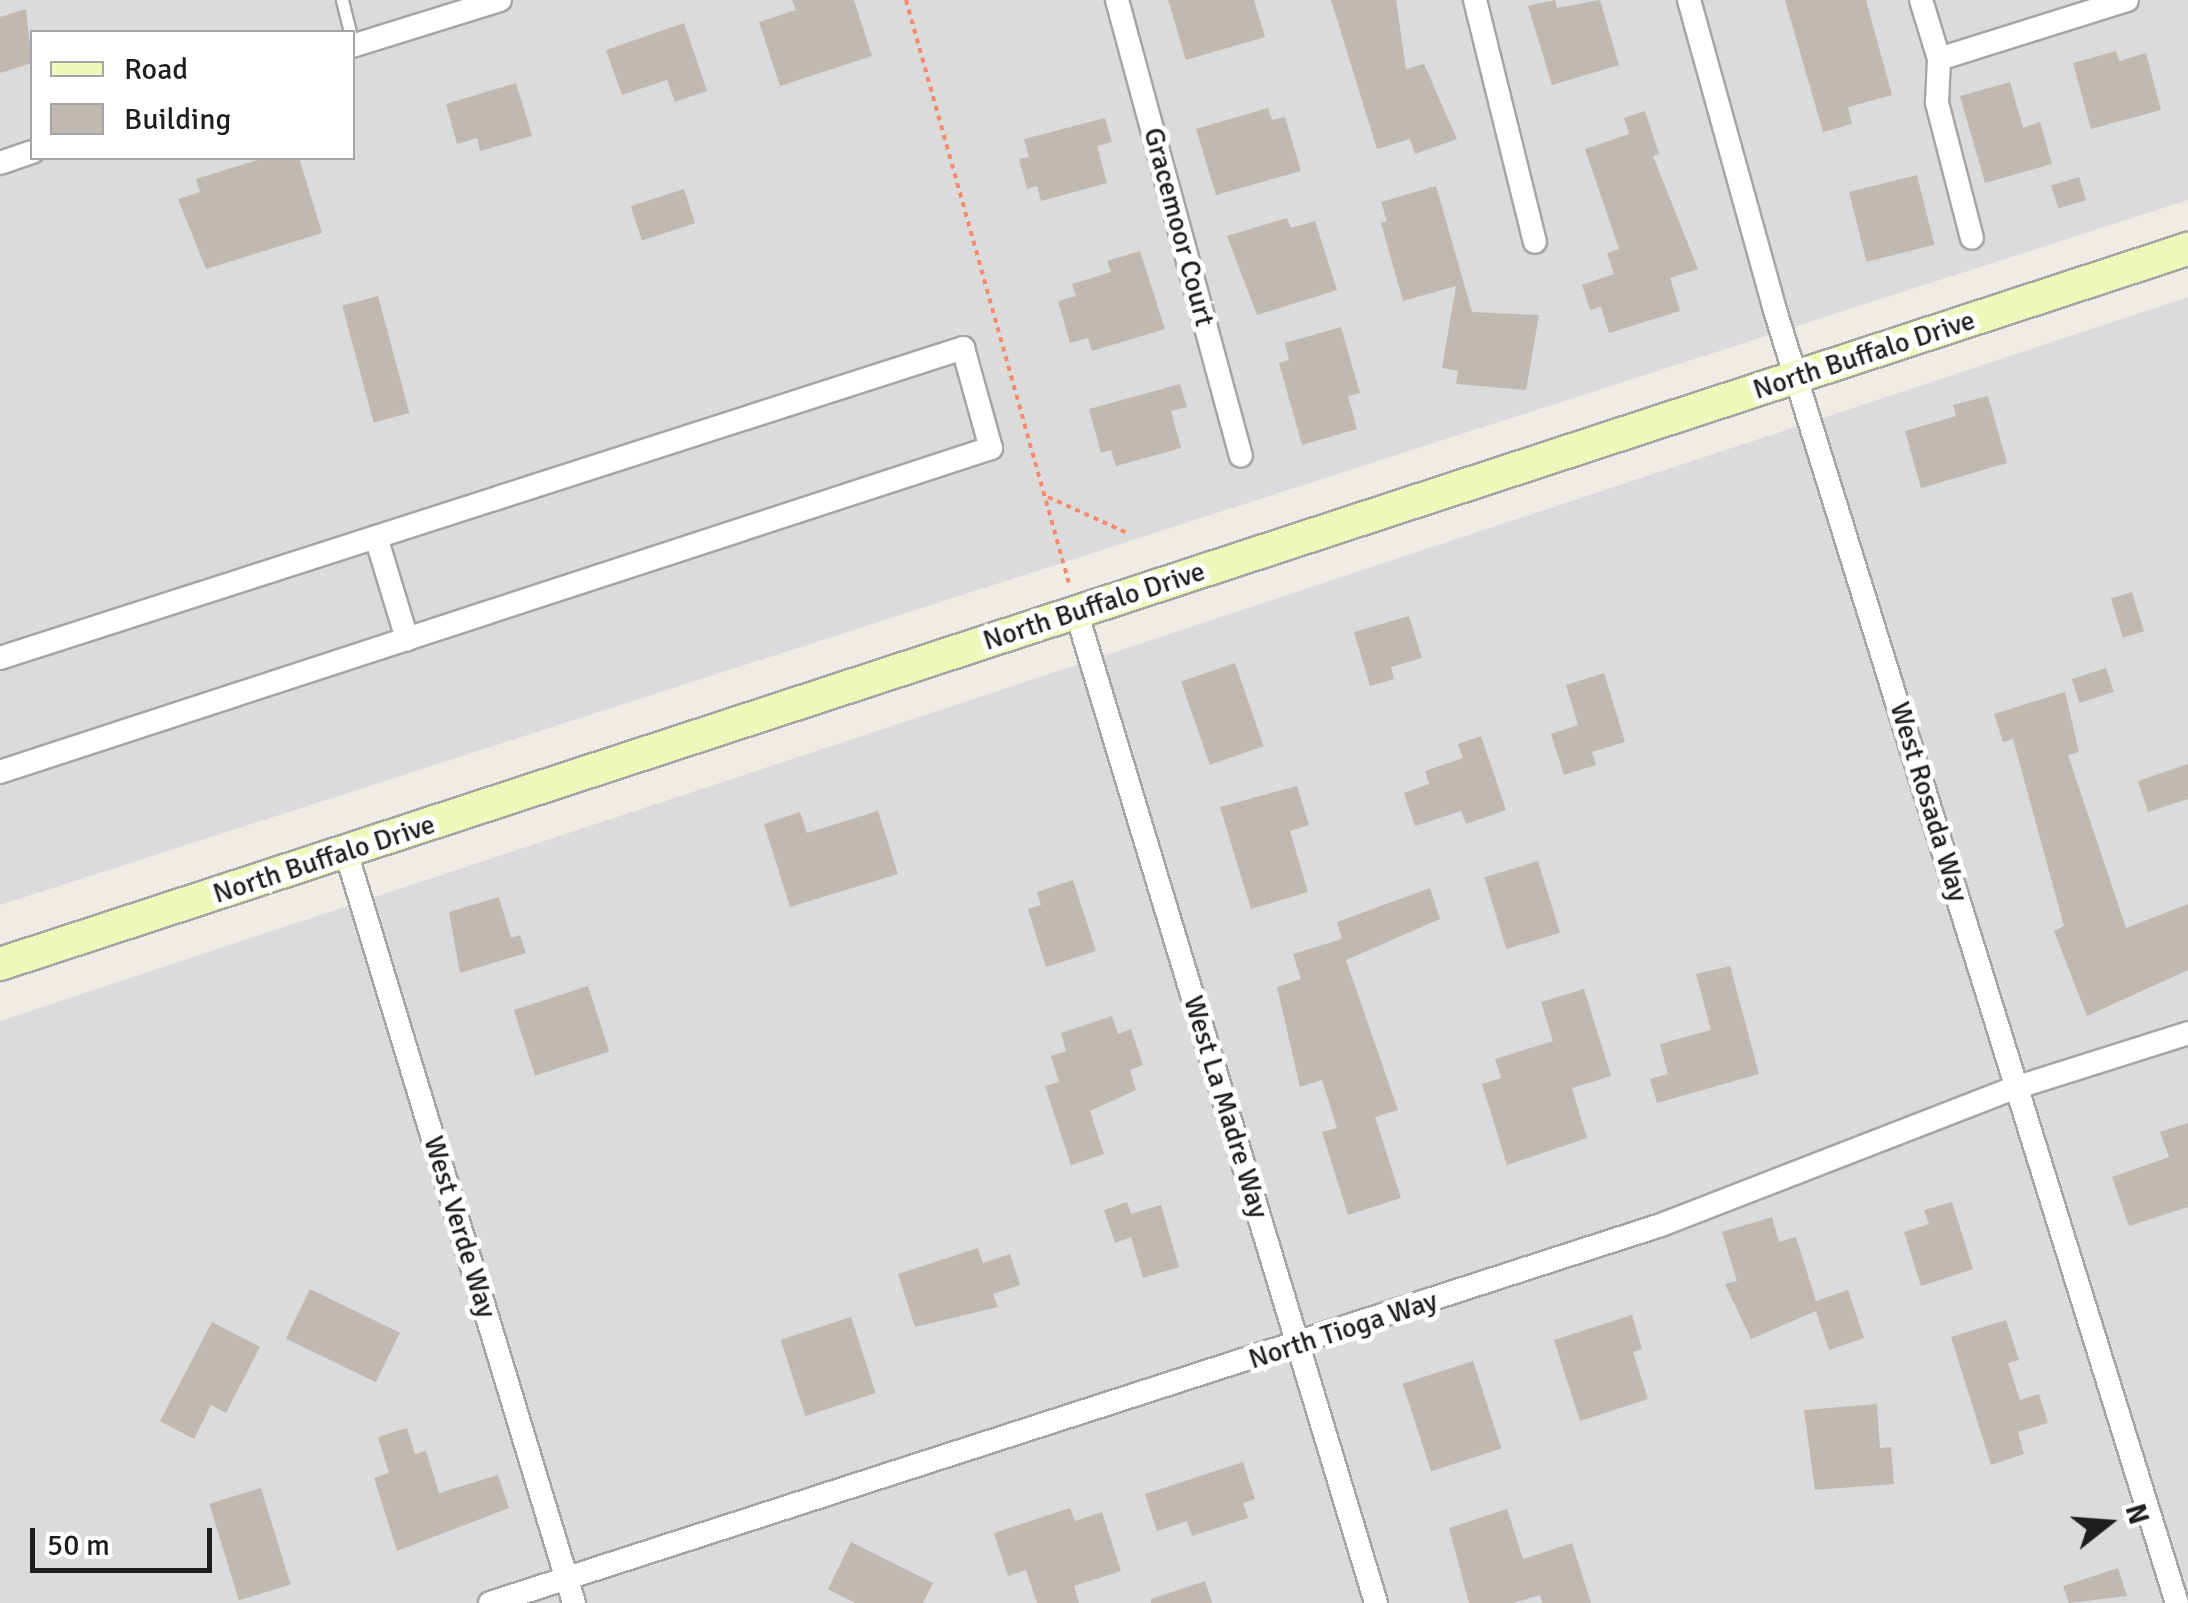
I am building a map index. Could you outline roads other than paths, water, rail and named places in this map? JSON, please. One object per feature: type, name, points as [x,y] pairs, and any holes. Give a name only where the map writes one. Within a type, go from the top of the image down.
[{"type":"street","points":[[355,40],[474,4],[500,0]]},
{"type":"street","name":"Gracemoor Court","points":[[1117,0],[1241,455]]},
{"type":"street","points":[[1475,0],[1535,242]]},
{"type":"street","name":"West Rosada Way","points":[[1688,0],[1774,307],[1800,376],[2015,1088],[2176,1603]]},
{"type":"street","points":[[1922,0],[1939,59],[1937,103],[1972,238]]},
{"type":"street","points":[[1939,59],[2127,0]]},
{"type":"street","points":[[0,163],[30,153]]},
{"type":"street","name":"North Buffalo Drive","points":[[0,964],[2188,249]]},
{"type":"street","points":[[0,658],[963,348],[992,448],[0,772]]},
{"type":"street","points":[[376,537],[407,638]]},
{"type":"street","name":"West La Madre Way","points":[[1076,611],[1376,1603]]},
{"type":"street","name":"West Verde Way","points":[[346,852],[574,1603]]},
{"type":"street","name":"North Tioga Way","points":[[490,1603],[1298,1346],[1661,1225],[2015,1088],[2188,1032]]},
{"type":"lane","points":[[342,0],[349,30]]}]
